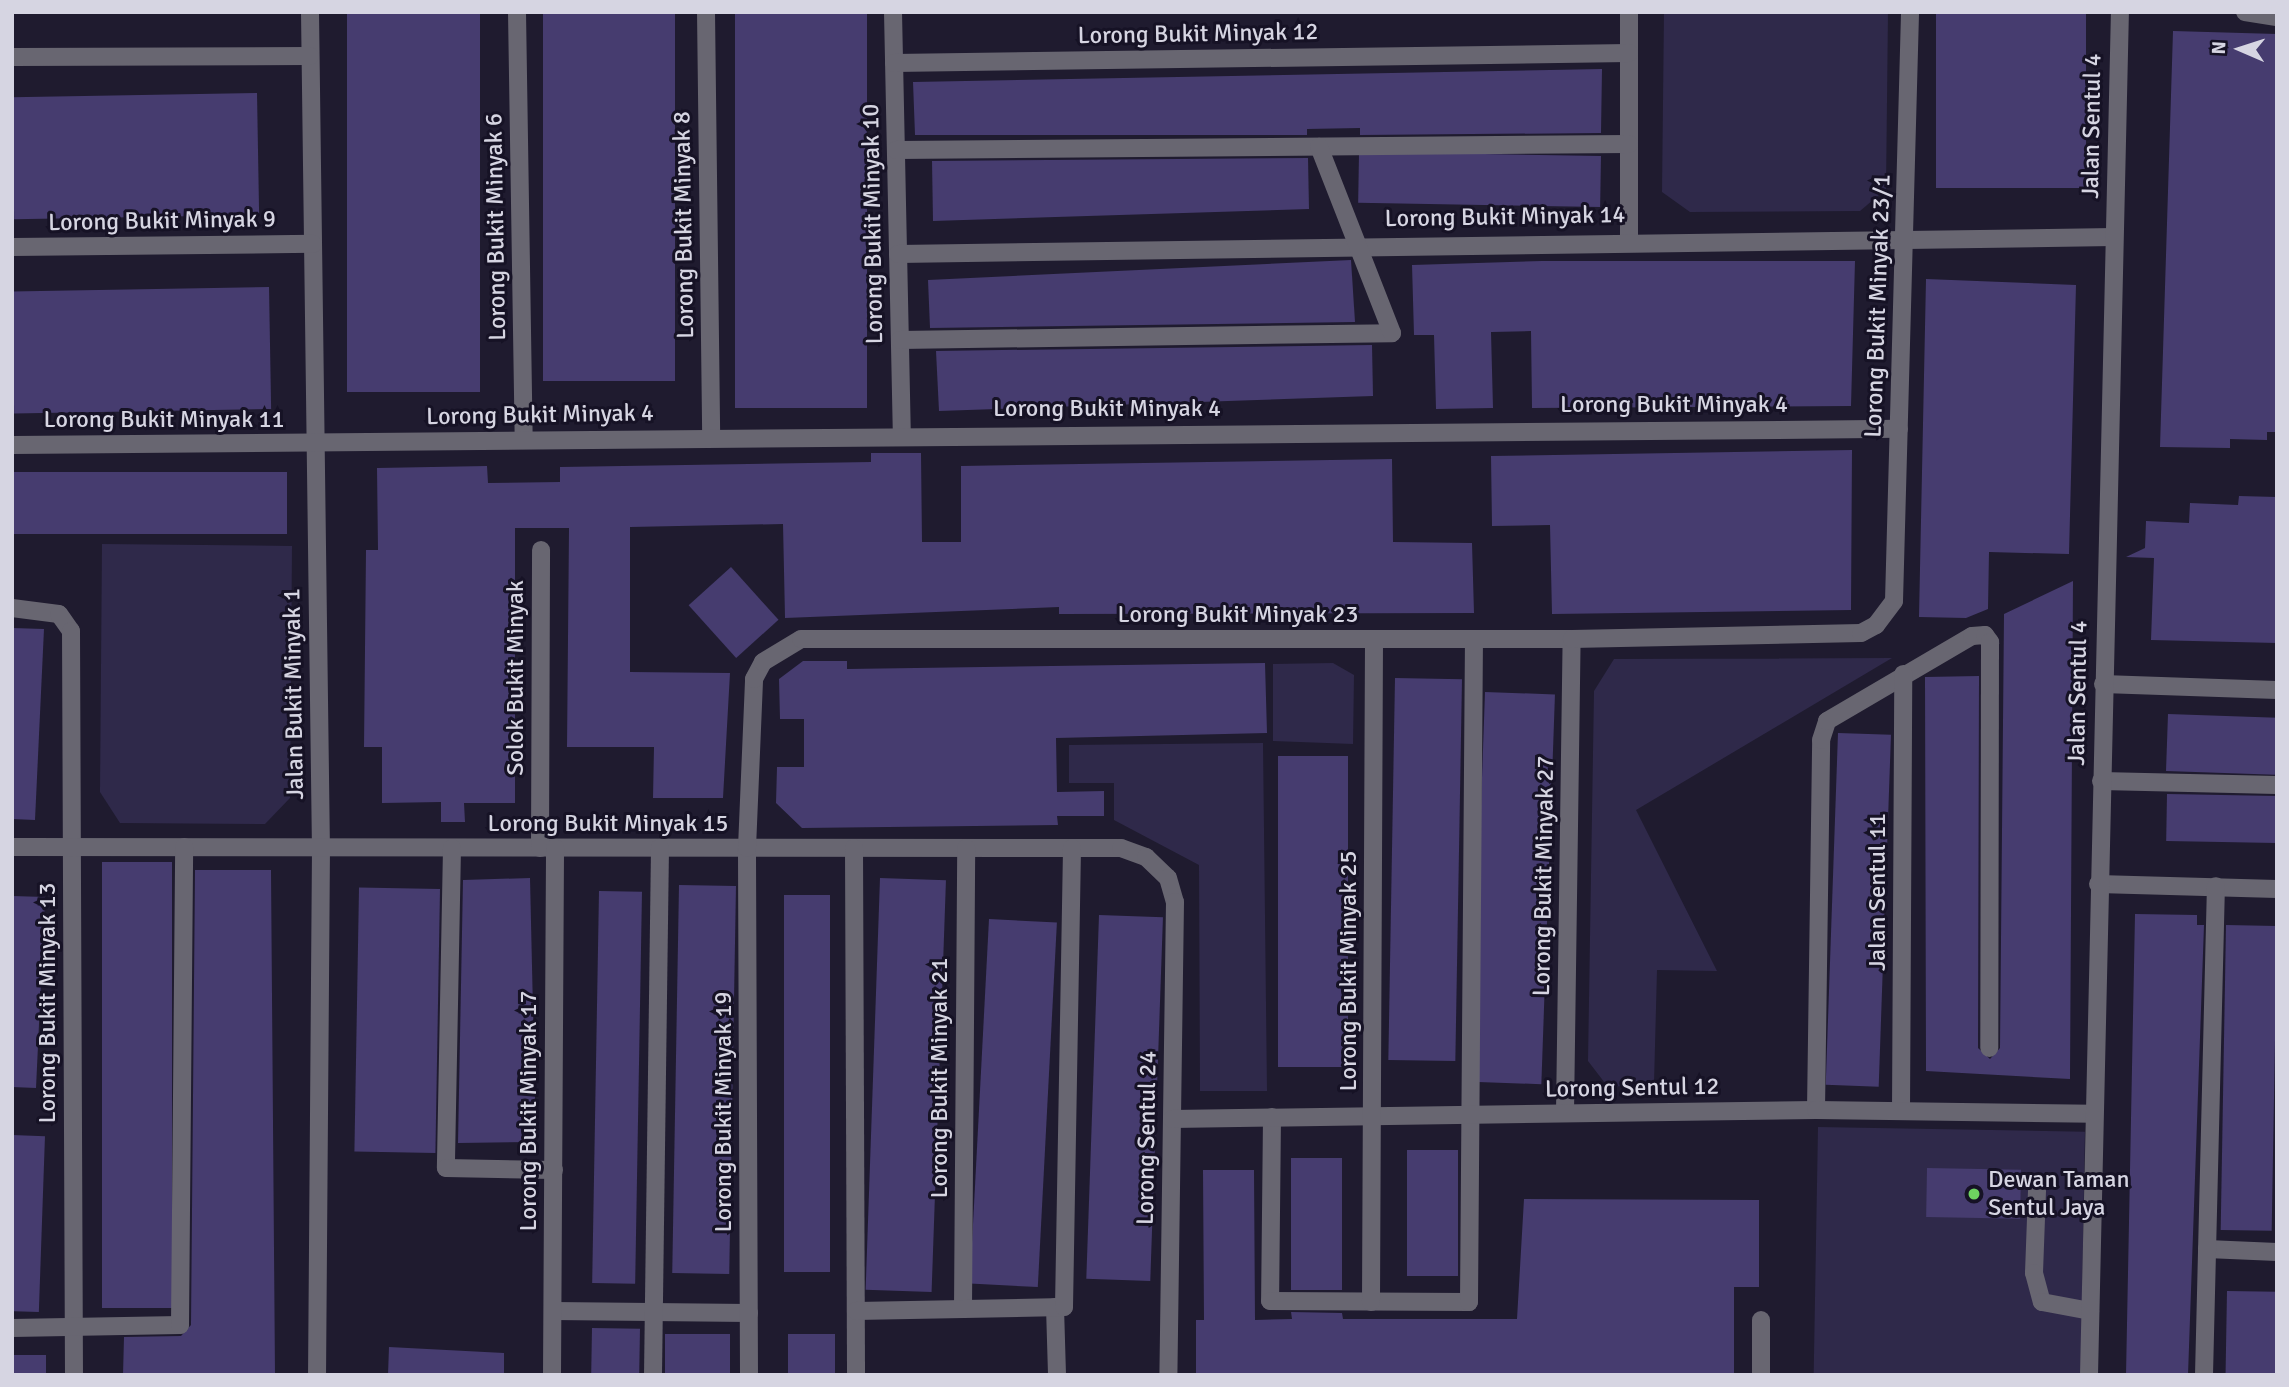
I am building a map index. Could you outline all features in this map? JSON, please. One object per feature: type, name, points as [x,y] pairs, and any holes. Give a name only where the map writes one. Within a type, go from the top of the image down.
[{"type":"street","name":"Jalan Bukit Minyak 1","points":[[310,12],[321,848],[317,1375]]},
{"type":"street","name":"Lorong Bukit Minyak 6","points":[[517,12],[524,440]]},
{"type":"street","name":"Lorong Bukit Minyak 8","points":[[706,12],[711,437]]},
{"type":"street","name":"Lorong Bukit Minyak 10","points":[[893,12],[902,434]]},
{"type":"street","points":[[1629,12],[1629,239]]},
{"type":"street","name":"Lorong Bukit Minyak 23/1","points":[[1894,601],[1910,12]]},
{"type":"street","name":"Jalan Sentul 4","points":[[2089,1375],[2098,884],[2120,12]]},
{"type":"street","points":[[2245,12],[2277,17]]},
{"type":"street","name":"Lorong Bukit Minyak 12","points":[[894,63],[1629,53]]},
{"type":"street","points":[[12,57],[310,56]]},
{"type":"street","points":[[896,150],[1629,144]]},
{"type":"street","points":[[900,340],[1392,333],[1319,148]]},
{"type":"street","name":"Lorong Bukit Minyak 14","points":[[898,254],[1629,239],[2114,237]]},
{"type":"street","name":"Lorong Bukit Minyak 9","points":[[12,247],[313,244]]},
{"type":"street","name":"Lorong Bukit Minyak 4","points":[[315,443],[902,434],[1899,429]]},
{"type":"street","name":"Lorong Bukit Minyak 11","points":[[12,445],[315,443]]},
{"type":"street","name":"Solok Bukit Minyak","points":[[541,550],[548,848]]},
{"type":"street","name":"Lorong Bukit Minyak 23","points":[[747,848],[754,679],[763,662],[802,639],[1474,640],[1861,633],[1888,614],[1894,601]]},
{"type":"street","name":"Lorong Bukit Minyak 13","points":[[12,608],[59,614],[71,631],[74,1375]]},
{"type":"street","points":[[1816,1110],[1821,740],[1836,712],[1972,636],[1990,642],[1989,1048]]},
{"type":"street","name":"Lorong Bukit Minyak 27","points":[[1565,1114],[1573,639]]},
{"type":"street","name":"Lorong Bukit Minyak 25","points":[[1371,1302],[1374,640]]},
{"type":"street","points":[[1272,1117],[1270,1301],[1469,1302],[1474,640]]},
{"type":"street","name":"Jalan Sentul 11","points":[[1901,1111],[1903,674]]},
{"type":"street","points":[[2103,684],[2277,690]]},
{"type":"street","points":[[2101,781],[2277,785]]},
{"type":"street","name":"Lorong Bukit Minyak 15","points":[[12,847],[1121,848],[1146,857],[1168,878],[1175,902]]},
{"type":"street","points":[[12,1328],[168,1331],[183,1316],[184,847]]},
{"type":"street","points":[[452,848],[446,1168],[554,1170]]},
{"type":"street","name":"Lorong Bukit Minyak 17","points":[[548,848],[554,1170],[552,1375]]},
{"type":"street","points":[[653,1375],[660,848]]},
{"type":"street","name":"Lorong Bukit Minyak 19","points":[[747,848],[749,1375]]},
{"type":"street","points":[[853,848],[856,1375]]},
{"type":"street","name":"Lorong Bukit Minyak 21","points":[[963,1309],[966,848]]},
{"type":"street","points":[[856,1311],[1064,1307],[1072,848]]},
{"type":"street","points":[[2098,884],[2277,888]]},
{"type":"street","points":[[2204,1375],[2216,886]]},
{"type":"street","name":"Lorong Sentul 24","points":[[1168,1375],[1175,902]]},
{"type":"street","name":"Lorong Sentul 12","points":[[1172,1119],[1816,1110],[2093,1114]]},
{"type":"street","points":[[2037,1191],[2034,1273],[2042,1302],[2090,1311]]},
{"type":"street","points":[[2207,1249],[2277,1252]]},
{"type":"street","points":[[1055,1307],[1057,1375]]},
{"type":"street","points":[[553,1311],[749,1313]]},
{"type":"street","points":[[1761,1320],[1761,1375]]},
{"type":"shaded area","points":[[1664,12],[1888,12],[1886,189],[1860,211],[1690,212],[1662,192]]},
{"type":"shaded area","points":[[102,544],[292,546],[290,798],[265,824],[120,823],[100,792]]},
{"type":"shaded area","points":[[1892,658],[1636,810],[1717,971],[1657,970],[1654,1084],[1608,1087],[1588,1061],[1594,691],[1614,659]]},
{"type":"shaded area","points":[[1333,663],[1354,675],[1353,744],[1273,741],[1273,664]]},
{"type":"shaded area","points":[[1263,743],[1267,1091],[1200,1091],[1199,865],[1114,820],[1114,783],[1069,783],[1069,745]]},
{"type":"shaded area","points":[[1818,1127],[2085,1132],[2081,1375],[1814,1375]]},
{"type":"building","points":[[347,12],[480,12],[480,392],[347,392]]},
{"type":"building","points":[[543,12],[675,12],[675,381],[543,381]]},
{"type":"building","points":[[735,12],[867,12],[867,408],[735,408]]},
{"type":"building","points":[[1936,12],[2086,12],[2086,188],[1936,188]]},
{"type":"building","points":[[2173,31],[2277,34],[2277,432],[2267,432],[2267,440],[2230,439],[2230,448],[2160,447]]},
{"type":"building","points":[[1602,69],[1601,133],[1360,135],[1360,128],[1307,129],[1307,135],[915,135],[913,82]]},
{"type":"building","points":[[257,93],[259,215],[14,219],[12,97]]},
{"type":"building","points":[[1359,152],[1601,156],[1600,207],[1358,203]]},
{"type":"building","points":[[1308,158],[1309,209],[933,221],[932,161]]},
{"type":"building","points":[[1351,260],[1355,322],[930,328],[928,280]]},
{"type":"building","points":[[1542,261],[1855,261],[1851,406],[1532,408],[1531,331],[1491,332],[1493,408],[1436,409],[1434,335],[1414,335],[1412,265]]},
{"type":"building","points":[[1926,279],[2076,285],[2069,554],[1989,552],[1988,609],[1966,618],[1919,617]]},
{"type":"building","points":[[269,287],[271,409],[14,413],[12,291]]},
{"type":"building","points":[[1372,345],[1373,396],[939,411],[936,351]]},
{"type":"building","points":[[1852,450],[1851,610],[1552,614],[1550,525],[1492,526],[1491,456]]},
{"type":"building","points":[[871,453],[921,453],[922,542],[961,542],[961,466],[1392,459],[1393,542],[1472,543],[1474,613],[1059,614],[1059,607],[785,618],[783,524],[630,527],[630,672],[730,673],[723,798],[653,798],[654,747],[567,747],[569,528],[515,528],[515,803],[464,803],[465,822],[441,822],[441,802],[382,803],[382,747],[364,747],[366,550],[378,550],[377,468],[487,466],[488,483],[560,482],[560,467],[871,462]]},
{"type":"building","points":[[12,472],[287,472],[287,534],[12,534]]},
{"type":"building","points":[[2239,496],[2277,497],[2277,643],[2151,640],[2154,558],[2126,557],[2145,548],[2146,521],[2189,523],[2190,503],[2238,505]]},
{"type":"building","points":[[731,567],[779,620],[736,658],[689,605]]},
{"type":"building","points":[[2073,581],[2070,1079],[1926,1071],[1925,677],[1979,676],[1978,1048],[1990,1059],[2000,1048],[2004,614]]},
{"type":"building","points":[[12,628],[44,629],[35,820],[12,819]]},
{"type":"building","points":[[803,661],[847,661],[847,669],[1265,663],[1267,733],[1056,738],[1057,792],[1104,791],[1104,816],[1057,816],[1058,825],[802,828],[776,803],[777,767],[804,767],[804,719],[780,719],[779,679]]},
{"type":"building","points":[[1395,678],[1462,679],[1455,1061],[1388,1060]]},
{"type":"building","points":[[1485,692],[1555,694],[1541,1084],[1471,1082]]},
{"type":"building","points":[[2168,714],[2277,718],[2275,775],[2166,771]]},
{"type":"building","points":[[1838,733],[1891,735],[1879,1087],[1826,1085]]},
{"type":"building","points":[[1278,756],[1348,756],[1348,1067],[1278,1067]]},
{"type":"building","points":[[2167,794],[2277,796],[2276,843],[2166,841]]},
{"type":"building","points":[[102,862],[172,862],[172,1308],[102,1308]]},
{"type":"building","points":[[195,870],[271,870],[275,1375],[123,1375],[124,1337],[181,1336],[191,1325]]},
{"type":"building","points":[[530,878],[536,1142],[458,1143],[463,880]]},
{"type":"building","points":[[880,878],[946,880],[932,1292],[866,1290]]},
{"type":"building","points":[[679,885],[736,886],[729,1274],[672,1273]]},
{"type":"building","points":[[359,888],[440,889],[435,1153],[354,1152]]},
{"type":"building","points":[[599,891],[642,892],[635,1284],[592,1283]]},
{"type":"building","points":[[784,895],[830,895],[830,1272],[784,1272]]},
{"type":"building","points":[[12,896],[45,897],[36,1088],[12,1087]]},
{"type":"building","points":[[2135,914],[2197,915],[2197,925],[2204,925],[2188,1375],[2126,1375]]},
{"type":"building","points":[[1099,915],[1163,917],[1150,1281],[1086,1279]]},
{"type":"building","points":[[989,919],[1057,923],[1038,1287],[970,1283]]},
{"type":"building","points":[[2226,925],[2277,926],[2272,1231],[2221,1230]]},
{"type":"building","points":[[12,1135],[45,1136],[39,1312],[12,1311]]},
{"type":"building","points":[[1407,1150],[1458,1150],[1458,1276],[1407,1276]]},
{"type":"building","points":[[1291,1158],[1342,1158],[1342,1290],[1291,1290]]},
{"type":"building","name":"Dewan Taman Sentul Jaya","points":[[1927,1168],[2021,1170],[2020,1219],[1926,1217]]},
{"type":"building","points":[[1203,1170],[1254,1170],[1255,1320],[1292,1319],[1291,1312],[1342,1313],[1343,1319],[1517,1319],[1524,1199],[1759,1200],[1759,1287],[1734,1287],[1734,1375],[1196,1375],[1196,1320],[1204,1320]]},
{"type":"building","points":[[2227,1291],[2277,1292],[2276,1375],[2226,1375]]},
{"type":"building","points":[[592,1328],[640,1329],[639,1375],[591,1375]]},
{"type":"building","points":[[665,1334],[730,1334],[730,1375],[665,1375]]},
{"type":"building","points":[[788,1334],[835,1334],[835,1375],[788,1375]]},
{"type":"building","points":[[389,1347],[504,1353],[504,1375],[388,1375]]},
{"type":"building","points":[[12,1355],[46,1355],[46,1375],[12,1375]]},
{"type":"place","name":"Dewan Taman Sentul Jaya","points":[[1974,1194]]}]
